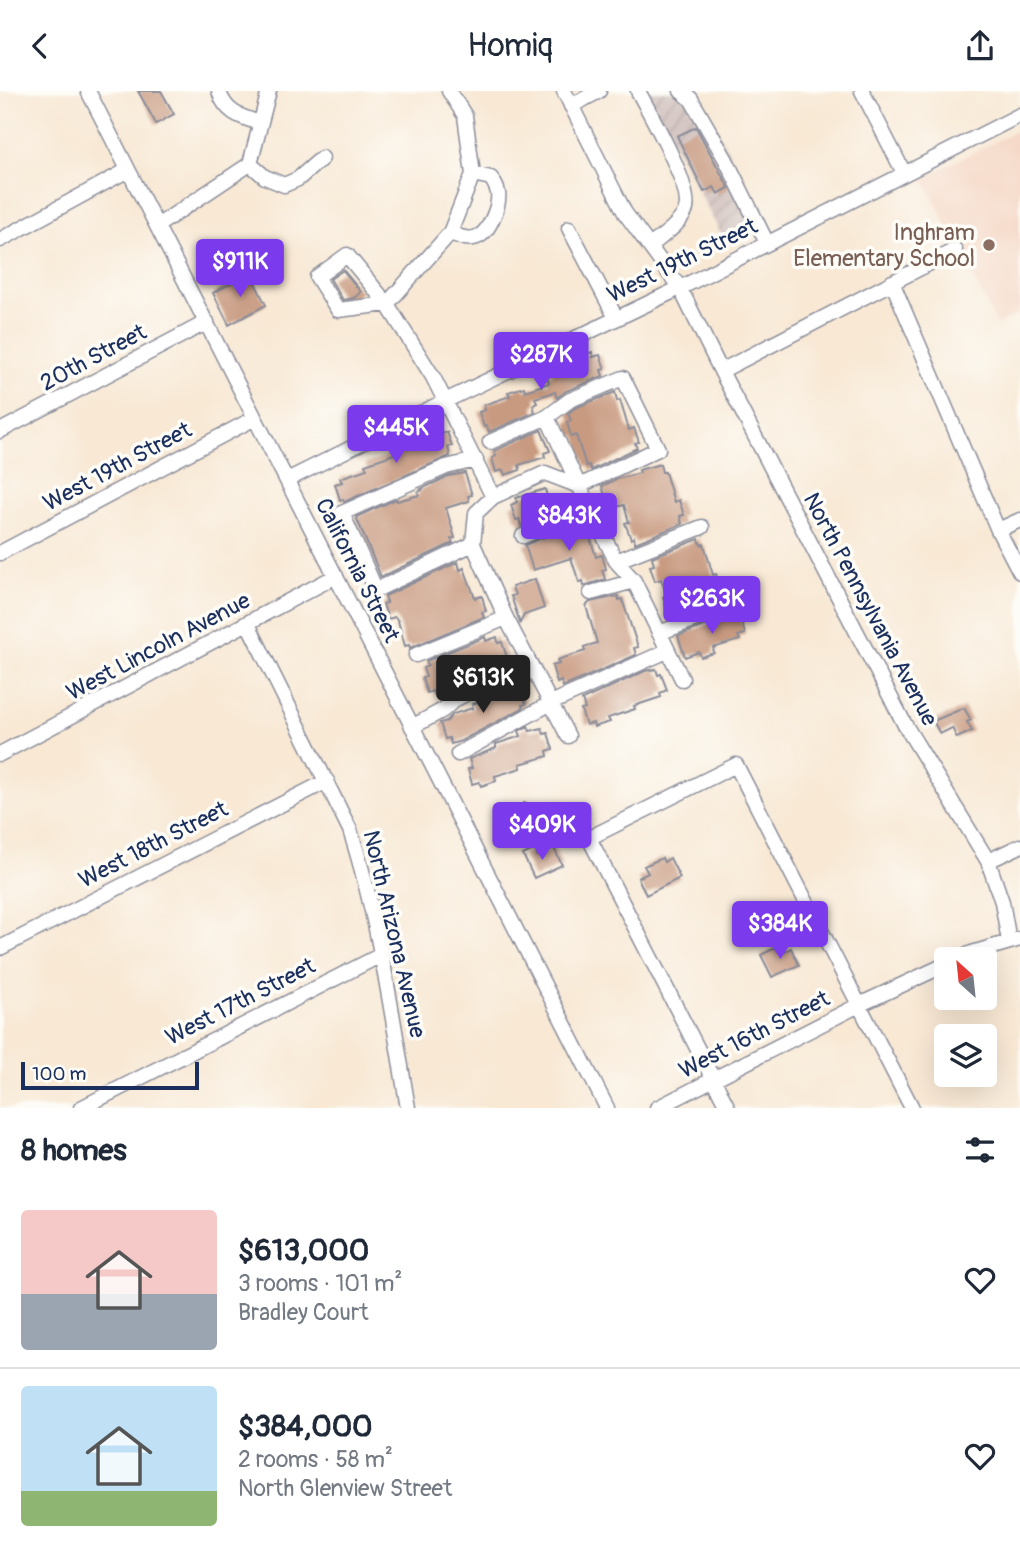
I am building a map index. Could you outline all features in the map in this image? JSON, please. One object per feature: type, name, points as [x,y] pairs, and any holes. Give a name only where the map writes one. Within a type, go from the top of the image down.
[{"type":"street","name":"California Street","points":[[88,91],[607,1108]]},
{"type":"street","points":[[219,91],[222,103],[230,111],[260,123]]},
{"type":"street","points":[[157,226],[250,164],[269,91]]},
{"type":"street","points":[[449,91],[465,116],[473,174],[450,233],[387,304],[338,310],[317,277],[347,255],[387,304],[445,401],[493,497]]},
{"type":"street","name":"North Pennsylvania Avenue","points":[[564,91],[625,213],[683,293],[905,725],[988,861],[1015,940]]},
{"type":"street","points":[[571,106],[599,91]]},
{"type":"street","points":[[638,91],[675,163],[688,200],[686,211],[650,246]]},
{"type":"street","points":[[681,91],[691,99],[726,160],[767,243]]},
{"type":"street","points":[[862,91],[904,173]]},
{"type":"street","name":"West 19th Street","points":[[287,481],[616,319],[683,293],[767,243],[1020,115]]},
{"type":"street","points":[[250,164],[265,177],[284,185],[298,179],[322,158]]},
{"type":"street","points":[[0,240],[128,170]]},
{"type":"street","points":[[450,233],[468,239],[480,237],[488,229],[499,197],[497,188],[491,178],[473,174]]},
{"type":"street","points":[[569,228],[616,319]]},
{"type":"street","points":[[721,371],[955,250]]},
{"type":"street","points":[[891,282],[998,530],[1020,572]]},
{"type":"street","name":"20th Street","points":[[0,431],[207,322]]},
{"type":"street","points":[[489,442],[547,417],[570,400],[623,378],[658,449],[579,486],[545,473],[493,497],[476,513],[473,544],[506,618],[568,736]]},
{"type":"street","points":[[547,417],[590,509],[617,561],[634,581],[682,680]]},
{"type":"street","name":"West 19th Street","points":[[0,553],[255,418]]},
{"type":"street","points":[[473,544],[376,590],[342,513],[446,467],[475,460]]},
{"type":"street","points":[[523,536],[590,509]]},
{"type":"street","points":[[998,530],[1020,520]]},
{"type":"street","points":[[617,561],[702,527]]},
{"type":"street","name":"West Lincoln Avenue","points":[[0,754],[336,576]]},
{"type":"street","points":[[591,593],[634,581]]},
{"type":"street","points":[[659,633],[738,603]]},
{"type":"street","points":[[416,656],[506,618]]},
{"type":"street","name":"North Arizona Avenue","points":[[248,624],[327,781],[350,830],[361,863],[381,955],[408,1108]]},
{"type":"street","points":[[458,754],[551,703],[667,651]]},
{"type":"street","points":[[412,727],[443,710],[454,700],[528,661]]},
{"type":"street","points":[[728,1108],[589,838],[736,765],[912,1108]]},
{"type":"street","name":"West 18th Street","points":[[0,948],[327,781]]},
{"type":"street","points":[[988,861],[1020,846]]},
{"type":"street","points":[[994,947],[1015,940]]},
{"type":"street","name":"West 17th Street","points":[[81,1108],[381,955]]},
{"type":"street","name":"West 16th Street","points":[[657,1108],[934,970]]},
{"type":"shaded area","points":[[647,91],[697,91],[764,221],[725,242]]},
{"type":"shaded area","name":"Inghram Elementary School","points":[[1020,129],[1020,313],[997,325],[923,178]]},
{"type":"building","points":[[138,91],[161,91],[174,114],[156,124]]},
{"type":"building","points":[[696,127],[729,188],[718,194],[714,187],[704,192],[677,136]]},
{"type":"building","points":[[343,270],[361,292],[354,298],[343,300],[330,279]]},
{"type":"building","points":[[250,273],[266,305],[229,325],[213,293]]},
{"type":"building","points":[[592,352],[593,357],[600,355],[605,369],[601,370],[603,376],[566,391],[557,398],[555,392],[535,398],[535,412],[489,432],[487,426],[484,427],[479,412],[485,410],[484,405],[510,396],[508,392],[524,387],[525,391],[549,383],[547,377],[553,375],[552,371],[578,362],[576,357]]},
{"type":"building","points":[[615,392],[629,430],[634,428],[639,442],[635,443],[637,448],[591,470],[589,465],[586,466],[576,435],[571,437],[567,422],[571,421],[568,413]]},
{"type":"building","points":[[438,429],[440,434],[447,432],[452,446],[448,447],[450,456],[344,502],[343,499],[340,500],[335,484],[342,482],[340,478],[367,469],[365,464],[400,452],[399,448],[425,439],[423,434]]},
{"type":"building","points":[[541,430],[550,451],[544,453],[545,457],[519,465],[520,470],[505,475],[503,470],[496,472],[492,458],[496,456],[494,451]]},
{"type":"building","points":[[660,464],[674,502],[679,500],[684,515],[680,516],[682,524],[635,543],[625,523],[629,522],[624,505],[609,509],[602,486]]},
{"type":"building","points":[[465,473],[472,495],[468,496],[469,501],[446,508],[455,538],[451,539],[453,543],[381,577],[356,517],[396,499],[397,501],[419,495],[421,489],[449,476]]},
{"type":"building","points":[[545,489],[547,497],[551,496],[556,512],[521,526],[511,505],[517,502],[516,498]]},
{"type":"building","points":[[583,522],[596,557],[602,555],[606,569],[602,570],[605,579],[584,586],[583,581],[579,582],[571,558],[533,570],[525,545]]},
{"type":"building","points":[[699,539],[701,545],[704,544],[713,575],[716,574],[721,589],[717,590],[720,599],[673,617],[671,612],[668,612],[663,597],[667,596],[661,579],[655,581],[650,566],[654,565],[652,557]]},
{"type":"building","points":[[458,562],[460,570],[464,568],[475,598],[482,596],[486,611],[482,612],[484,617],[410,648],[409,645],[405,646],[398,621],[395,617],[388,619],[383,604],[387,603],[385,596]]},
{"type":"building","points":[[535,579],[544,608],[524,615],[520,623],[511,596],[515,595],[512,587]]},
{"type":"building","points":[[618,596],[619,600],[622,599],[638,647],[634,648],[636,655],[563,687],[561,681],[557,683],[552,666],[559,664],[557,660],[585,651],[584,647],[597,643],[586,606],[590,602]]},
{"type":"building","points":[[736,614],[738,620],[741,619],[745,634],[738,636],[740,640],[713,648],[714,653],[701,657],[699,652],[685,657],[678,636]]},
{"type":"building","points":[[485,637],[486,641],[497,637],[498,643],[502,642],[507,658],[501,661],[502,664],[474,673],[475,677],[449,685],[450,690],[435,695],[433,691],[427,693],[422,678],[426,677],[423,668],[428,666],[426,661]]},
{"type":"building","points":[[656,669],[658,675],[661,674],[667,690],[660,693],[661,697],[608,718],[610,722],[594,727],[593,723],[586,725],[581,710],[585,709],[582,700],[645,671]]},
{"type":"building","points":[[513,686],[514,691],[521,689],[526,704],[522,705],[523,708],[461,741],[451,744],[449,738],[445,739],[440,723],[447,721],[453,714],[473,708],[472,704],[499,696],[497,691]]},
{"type":"building","points":[[964,708],[971,720],[967,722],[972,731],[957,738],[952,728],[940,734],[933,721]]},
{"type":"building","points":[[528,726],[530,731],[542,728],[544,734],[548,733],[553,749],[547,751],[548,756],[520,764],[521,768],[495,776],[496,781],[481,786],[479,782],[472,784],[468,769],[472,768],[469,759],[496,748],[496,744],[521,736],[519,731]]},
{"type":"building","points":[[524,803],[553,814],[543,840],[514,828]]},
{"type":"building","points":[[541,846],[537,856],[554,848],[562,865],[534,878],[523,855]]},
{"type":"building","points":[[662,858],[664,862],[670,858],[680,878],[646,895],[638,878],[648,873],[644,866]]},
{"type":"building","points":[[777,947],[783,952],[791,948],[799,965],[772,977],[761,955]]},
{"type":"place","name":"Inghram Elementary School","points":[[989,245]]}]
